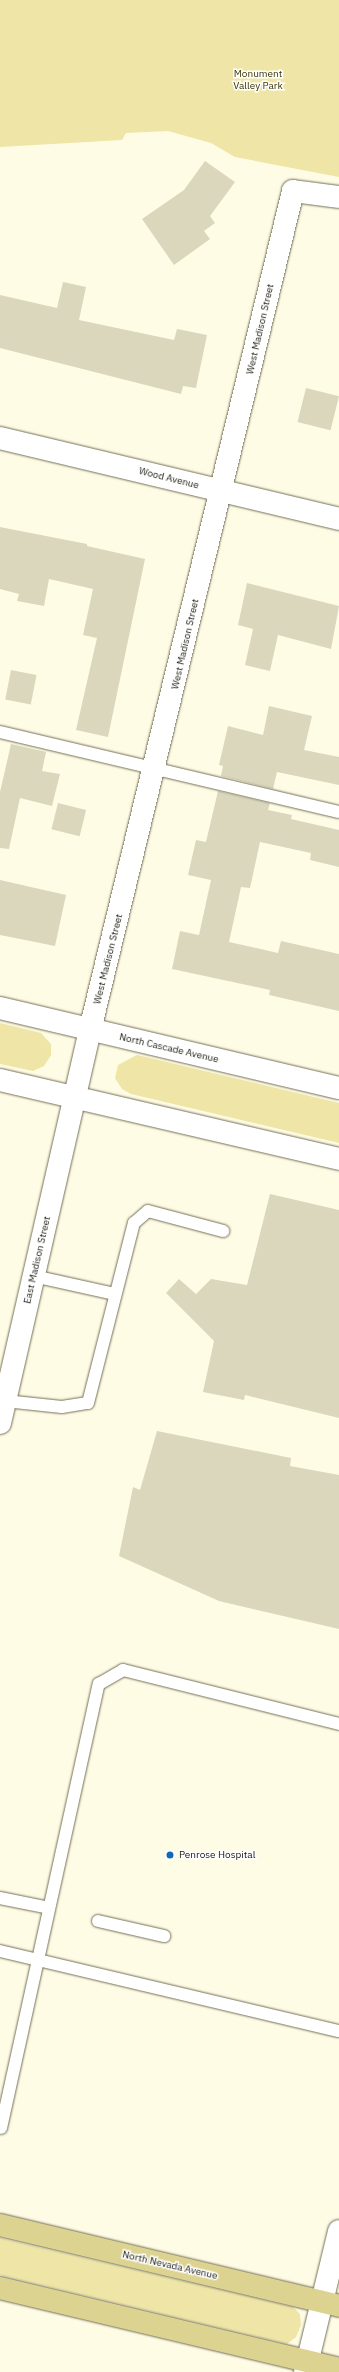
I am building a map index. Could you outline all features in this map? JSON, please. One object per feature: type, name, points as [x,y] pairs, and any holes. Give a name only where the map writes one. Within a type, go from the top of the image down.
[{"type":"main road","name":"North Nevada Avenue","points":[[0,2224],[330,2304]]},
{"type":"main road","points":[[0,2288],[307,2367],[339,2369]]},
{"type":"street","name":"West Madison Street","points":[[74,1098],[155,769],[293,191],[339,197]]},
{"type":"street","name":"Wood Avenue","points":[[0,438],[339,519]]},
{"type":"street","name":"North Cascade Avenue","points":[[0,1008],[339,1088]]},
{"type":"street","points":[[0,1080],[339,1159]]},
{"type":"street","name":"East Madison Street","points":[[0,1423],[5,1401],[7,1364],[33,1276],[74,1098]]},
{"type":"street","points":[[307,2367],[330,2304],[339,2231]]},
{"type":"lane","points":[[0,732],[339,812]]},
{"type":"lane","points":[[5,1401],[62,1408],[88,1403],[115,1294],[125,1266],[134,1223],[148,1211],[223,1231]]},
{"type":"lane","points":[[33,1276],[115,1294]]},
{"type":"lane","points":[[1,2128],[99,1684],[123,1670],[339,1724]]},
{"type":"lane","points":[[0,1898],[49,1908]]},
{"type":"lane","points":[[98,1921],[164,1936]]},
{"type":"lane","points":[[0,1951],[339,2031]]},
{"type":"green space","name":"Monument Valley Park","points":[[0,0],[339,0],[339,177],[235,157],[211,143],[168,131],[126,133],[122,140],[0,147]]},
{"type":"green space","points":[[0,1023],[41,1033],[51,1044],[51,1055],[44,1066],[33,1071],[0,1064]]},
{"type":"green space","points":[[137,1055],[339,1103],[339,1143],[131,1094],[122,1089],[115,1078],[118,1065]]},
{"type":"green space","points":[[0,2238],[293,2307],[300,2314],[301,2325],[296,2337],[287,2344],[0,2275]]},
{"type":"building","points":[[205,161],[235,182],[210,216],[215,223],[204,231],[210,239],[174,265],[142,219],[184,190]]},
{"type":"building","points":[[63,282],[86,287],[79,320],[174,340],[177,329],[207,335],[196,388],[183,386],[181,394],[0,348],[0,295],[57,308]]},
{"type":"building","points":[[306,388],[339,396],[331,430],[298,422]]},
{"type":"building","points":[[0,527],[87,544],[87,546],[145,559],[108,737],[76,730],[97,638],[83,635],[93,589],[49,579],[44,606],[17,601],[19,594],[0,589]]},
{"type":"building","points":[[247,583],[339,606],[331,649],[278,635],[270,671],[245,665],[253,629],[238,625]]},
{"type":"building","points":[[11,670],[37,675],[31,704],[5,699]]},
{"type":"building","points":[[269,706],[312,716],[304,750],[339,757],[339,785],[277,772],[273,789],[221,776],[223,766],[219,765],[228,726],[263,735]]},
{"type":"building","points":[[11,744],[46,752],[42,771],[60,774],[52,806],[20,798],[9,849],[0,848],[0,792]]},
{"type":"building","points":[[218,791],[270,803],[268,810],[292,815],[291,819],[339,830],[339,867],[310,860],[311,853],[260,842],[250,888],[241,887],[229,942],[278,953],[281,941],[339,954],[339,1011],[269,995],[270,990],[172,969],[180,931],[199,935],[211,880],[188,875],[196,840],[206,842]]},
{"type":"building","points":[[58,803],[86,810],[80,836],[51,829]]},
{"type":"building","points":[[0,880],[66,895],[55,946],[0,935]]},
{"type":"building","points":[[270,1194],[339,1210],[339,1418],[245,1395],[244,1400],[203,1392],[214,1341],[166,1293],[179,1279],[196,1294],[211,1279],[247,1285]]},
{"type":"building","points":[[157,1431],[291,1458],[290,1466],[339,1475],[339,1629],[219,1601],[119,1556],[133,1487],[140,1490]]},
{"type":"place","name":"Penrose Hospital","points":[[170,1855]]}]
